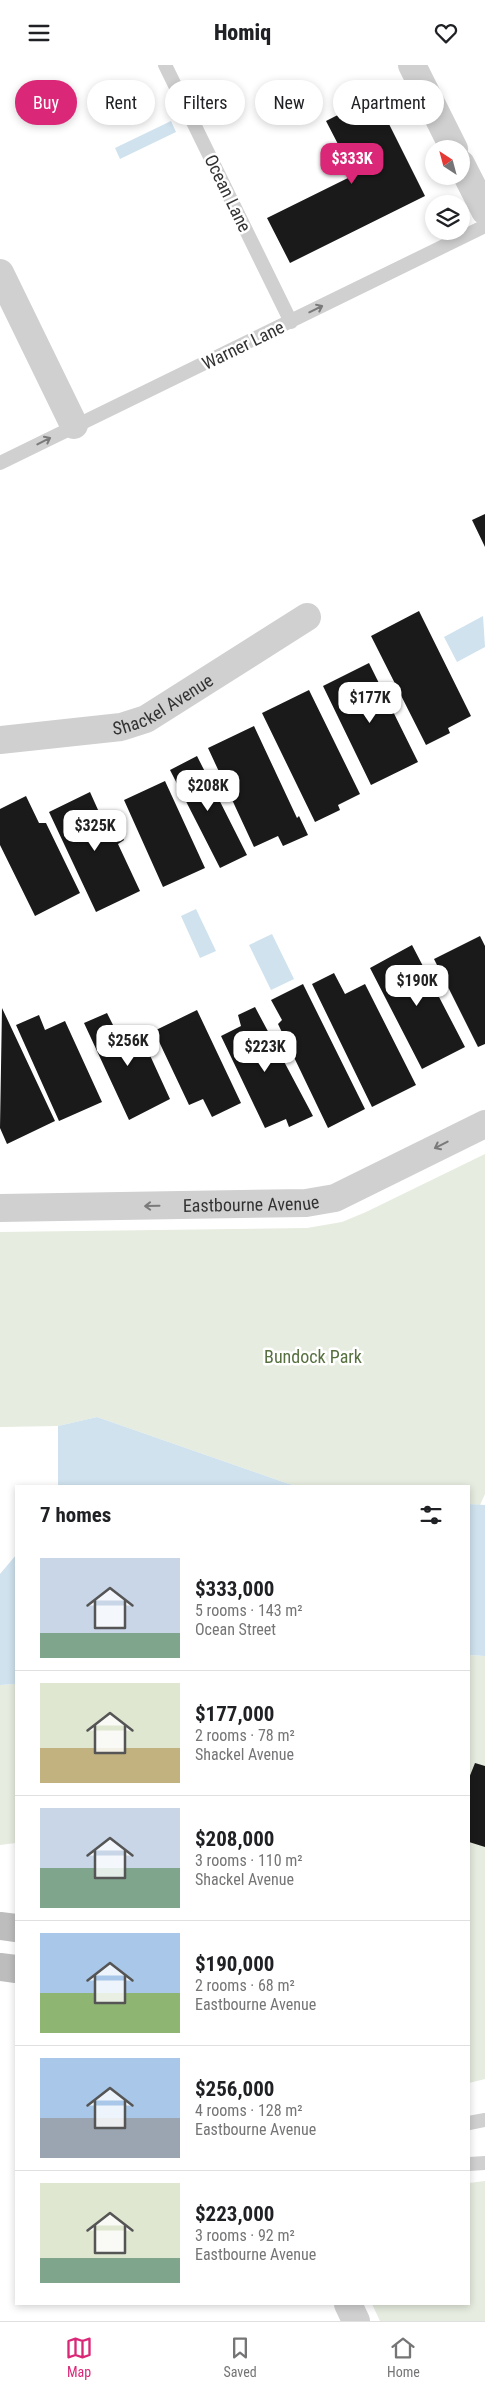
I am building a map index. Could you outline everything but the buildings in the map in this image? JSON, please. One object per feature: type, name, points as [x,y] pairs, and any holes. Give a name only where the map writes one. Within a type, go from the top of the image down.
[{"type":"street","points":[[412,65],[450,140]]},
{"type":"street","points":[[470,182],[485,211]]},
{"type":"street","points":[[0,273],[74,425]]},
{"type":"street","name":"Shackel Avenue","points":[[0,740],[121,727],[146,719],[307,617]]},
{"type":"street","name":"Eastbourne Avenue","points":[[0,1208],[306,1203],[335,1198],[485,1123]]},
{"type":"street","points":[[0,1926],[15,1928]]},
{"type":"street","points":[[0,1967],[15,1969]]},
{"type":"street","points":[[348,2305],[356,2321]]},
{"type":"lane","name":"Ocean Lane","points":[[166,65],[291,322]]},
{"type":"lane","name":"Warner Lane","points":[[0,463],[74,425],[291,322],[485,226]]},
{"type":"lane","points":[[470,2123],[485,2120]]},
{"type":"lane","points":[[470,2164],[485,2163]]},
{"type":"green space","name":"Bundock Park","points":[[485,1154],[485,1494],[480,1505],[470,1504],[470,1485],[289,1484],[97,1417],[58,1426],[0,1427],[0,1232],[307,1228],[342,1222]]},
{"type":"green space","points":[[470,1655],[485,1656],[485,2079],[470,2083]]},
{"type":"green space","points":[[15,1684],[15,1843],[0,1845],[0,1685]]},
{"type":"green space","points":[[485,2181],[485,2321],[380,2321],[372,2305],[470,2305],[470,2183]]},
{"type":"water","points":[[165,124],[173,125],[176,132],[120,159],[115,148]]},
{"type":"water","points":[[483,616],[485,647],[457,662],[444,637]]},
{"type":"water","points":[[196,909],[216,951],[200,958],[181,916]]},
{"type":"water","points":[[272,934],[294,979],[271,990],[249,945]]},
{"type":"water","points":[[97,1417],[294,1485],[58,1485],[58,1426]]},
{"type":"water","points":[[470,1504],[485,1505],[485,1656],[470,1655]]},
{"type":"water","points":[[15,1556],[15,1684],[0,1685],[0,1574]]}]
